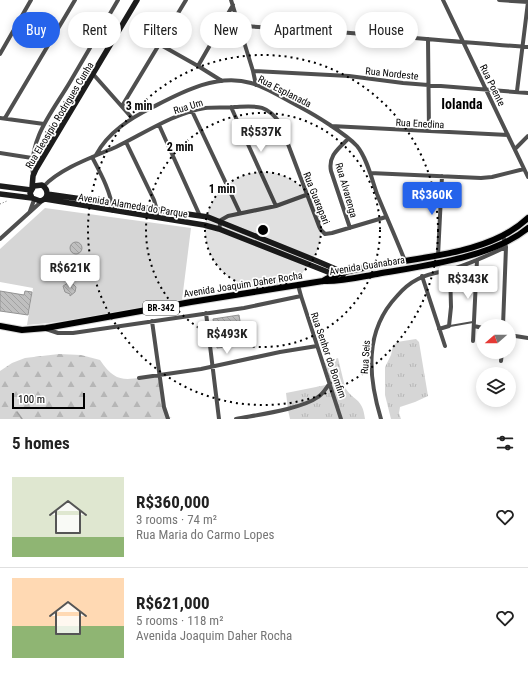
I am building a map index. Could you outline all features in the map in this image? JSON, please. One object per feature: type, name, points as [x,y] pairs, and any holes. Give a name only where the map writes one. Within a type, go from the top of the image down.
[{"type":"main road","name":"Avenida Guanabara","points":[[323,281],[327,277],[335,278],[406,261],[438,256],[505,241],[515,229],[528,219]]},
{"type":"main road","name":"Avenida Guanabara","points":[[344,276],[446,262],[473,254],[505,241],[528,228]]},
{"type":"main road","name":"Avenida Joaquim Daher Rocha","points":[[0,326],[22,330],[46,328],[191,302],[323,281]]},
{"type":"street","points":[[0,54],[31,0]]},
{"type":"street","points":[[44,124],[2,118],[75,0]]},
{"type":"street","points":[[29,212],[33,199],[31,189],[33,176],[32,158],[38,136],[118,0]]},
{"type":"street","name":"Rua Eleosipio Rodrigues Cunha","points":[[33,176],[137,0]]},
{"type":"street","points":[[179,12],[186,0]]},
{"type":"street","points":[[231,0],[235,12]]},
{"type":"street","name":"Rua Poente","points":[[443,0],[528,176]]},
{"type":"street","points":[[500,0],[528,2],[517,91]]},
{"type":"street","points":[[198,66],[233,5]]},
{"type":"street","points":[[252,27],[290,28],[528,47]]},
{"type":"street","points":[[428,39],[429,131]]},
{"type":"street","points":[[122,106],[157,48]]},
{"type":"street","points":[[166,48],[222,81]]},
{"type":"street","points":[[246,48],[256,85]]},
{"type":"street","name":"Rua Nordeste","points":[[253,71],[349,76],[403,83],[528,93]]},
{"type":"street","points":[[94,74],[132,118]]},
{"type":"street","name":"Rua Esplanada","points":[[94,156],[104,142],[132,118],[190,90],[206,83],[222,81],[243,81],[256,85],[308,112],[348,139],[360,150],[386,217],[406,261]]},
{"type":"street","name":"Rua Um","points":[[42,185],[59,174],[94,156],[159,125],[192,111],[205,108],[256,106],[266,109],[276,117],[282,130]]},
{"type":"street","points":[[231,108],[276,206]]},
{"type":"street","points":[[192,111],[240,213]]},
{"type":"street","points":[[159,125],[200,216]]},
{"type":"street","name":"Rua Enedina","points":[[330,126],[508,135]]},
{"type":"street","name":"Rua Guarapari","points":[[282,130],[306,195],[319,226],[325,234],[386,217]]},
{"type":"street","points":[[515,149],[528,136]]},
{"type":"street","name":"Rua Alvarenga","points":[[348,139],[333,155],[330,162],[331,171],[350,228]]},
{"type":"street","points":[[104,142],[109,150]]},
{"type":"street","points":[[126,142],[154,200],[157,210],[157,217]]},
{"type":"street","points":[[0,153],[32,158],[40,163]]},
{"type":"street","points":[[94,156],[112,203],[113,211]]},
{"type":"street","points":[[370,173],[481,178],[524,169]]},
{"type":"street","points":[[0,239],[45,198],[42,185],[33,176]]},
{"type":"street","points":[[438,256],[442,176]]},
{"type":"street","points":[[0,186],[31,189],[42,185]]},
{"type":"street","name":"Avenida Alameda do Parque","points":[[0,194],[33,199],[37,201],[45,198],[112,203],[200,216],[220,222],[317,261],[344,276]]},
{"type":"street","points":[[219,229],[220,222],[224,218],[240,213],[276,206],[306,195]]},
{"type":"street","name":"Avenida Alameda do Parque","points":[[45,198],[219,229],[328,272],[335,278]]},
{"type":"street","points":[[503,319],[505,241]]},
{"type":"street","name":"Rua Seis","points":[[381,419],[372,389],[371,377],[375,334],[377,325],[386,309],[410,283],[422,276],[450,270],[477,260],[505,241]]},
{"type":"street","points":[[473,341],[477,260]]},
{"type":"street","points":[[440,329],[448,326],[451,307],[450,270]]},
{"type":"street","points":[[422,276],[445,346]]},
{"type":"street","name":"Rua Senhor do Bomfim","points":[[298,285],[342,419]]},
{"type":"street","points":[[46,328],[58,333],[73,333],[244,308],[301,296]]},
{"type":"street","points":[[206,313],[219,419]]},
{"type":"street","points":[[152,321],[164,407],[168,419]]},
{"type":"street","points":[[516,336],[528,338]]},
{"type":"street","points":[[139,378],[201,370],[213,366],[280,352],[317,346]]},
{"type":"street","points":[[236,419],[308,403],[322,394],[330,383]]},
{"type":"lane","points":[[448,326],[474,324]]},
{"type":"green space","points":[[45,208],[191,228],[182,300],[85,318],[27,325],[33,288],[0,282],[0,249]]},
{"type":"green space","points":[[416,339],[419,342],[428,396],[400,407],[399,413],[401,419],[391,419],[385,395],[385,367],[391,355],[393,346],[397,342]]},
{"type":"green space","points":[[59,354],[81,355],[100,360],[112,374],[124,379],[156,375],[168,417],[172,417],[166,419],[0,419],[0,371],[12,363],[25,358]]},
{"type":"green space","points":[[338,358],[345,387],[360,403],[365,419],[290,419],[286,393],[331,384],[325,363]]},
{"type":"building","points":[[74,242],[78,242],[82,248],[78,254],[74,254],[70,250],[70,246]]},
{"type":"building","points":[[68,283],[72,283],[76,287],[75,292],[70,296],[70,294],[65,292],[63,286]]},
{"type":"building","points":[[0,291],[24,295],[25,291],[32,292],[28,315],[0,311]]},
{"type":"building","points":[[239,315],[242,333],[234,334],[236,346],[217,348],[213,319]]},
{"type":"waterway","points":[[17,412],[22,419]]},
{"type":"district","name":"Iolanda","points":[[462,104]]}]
